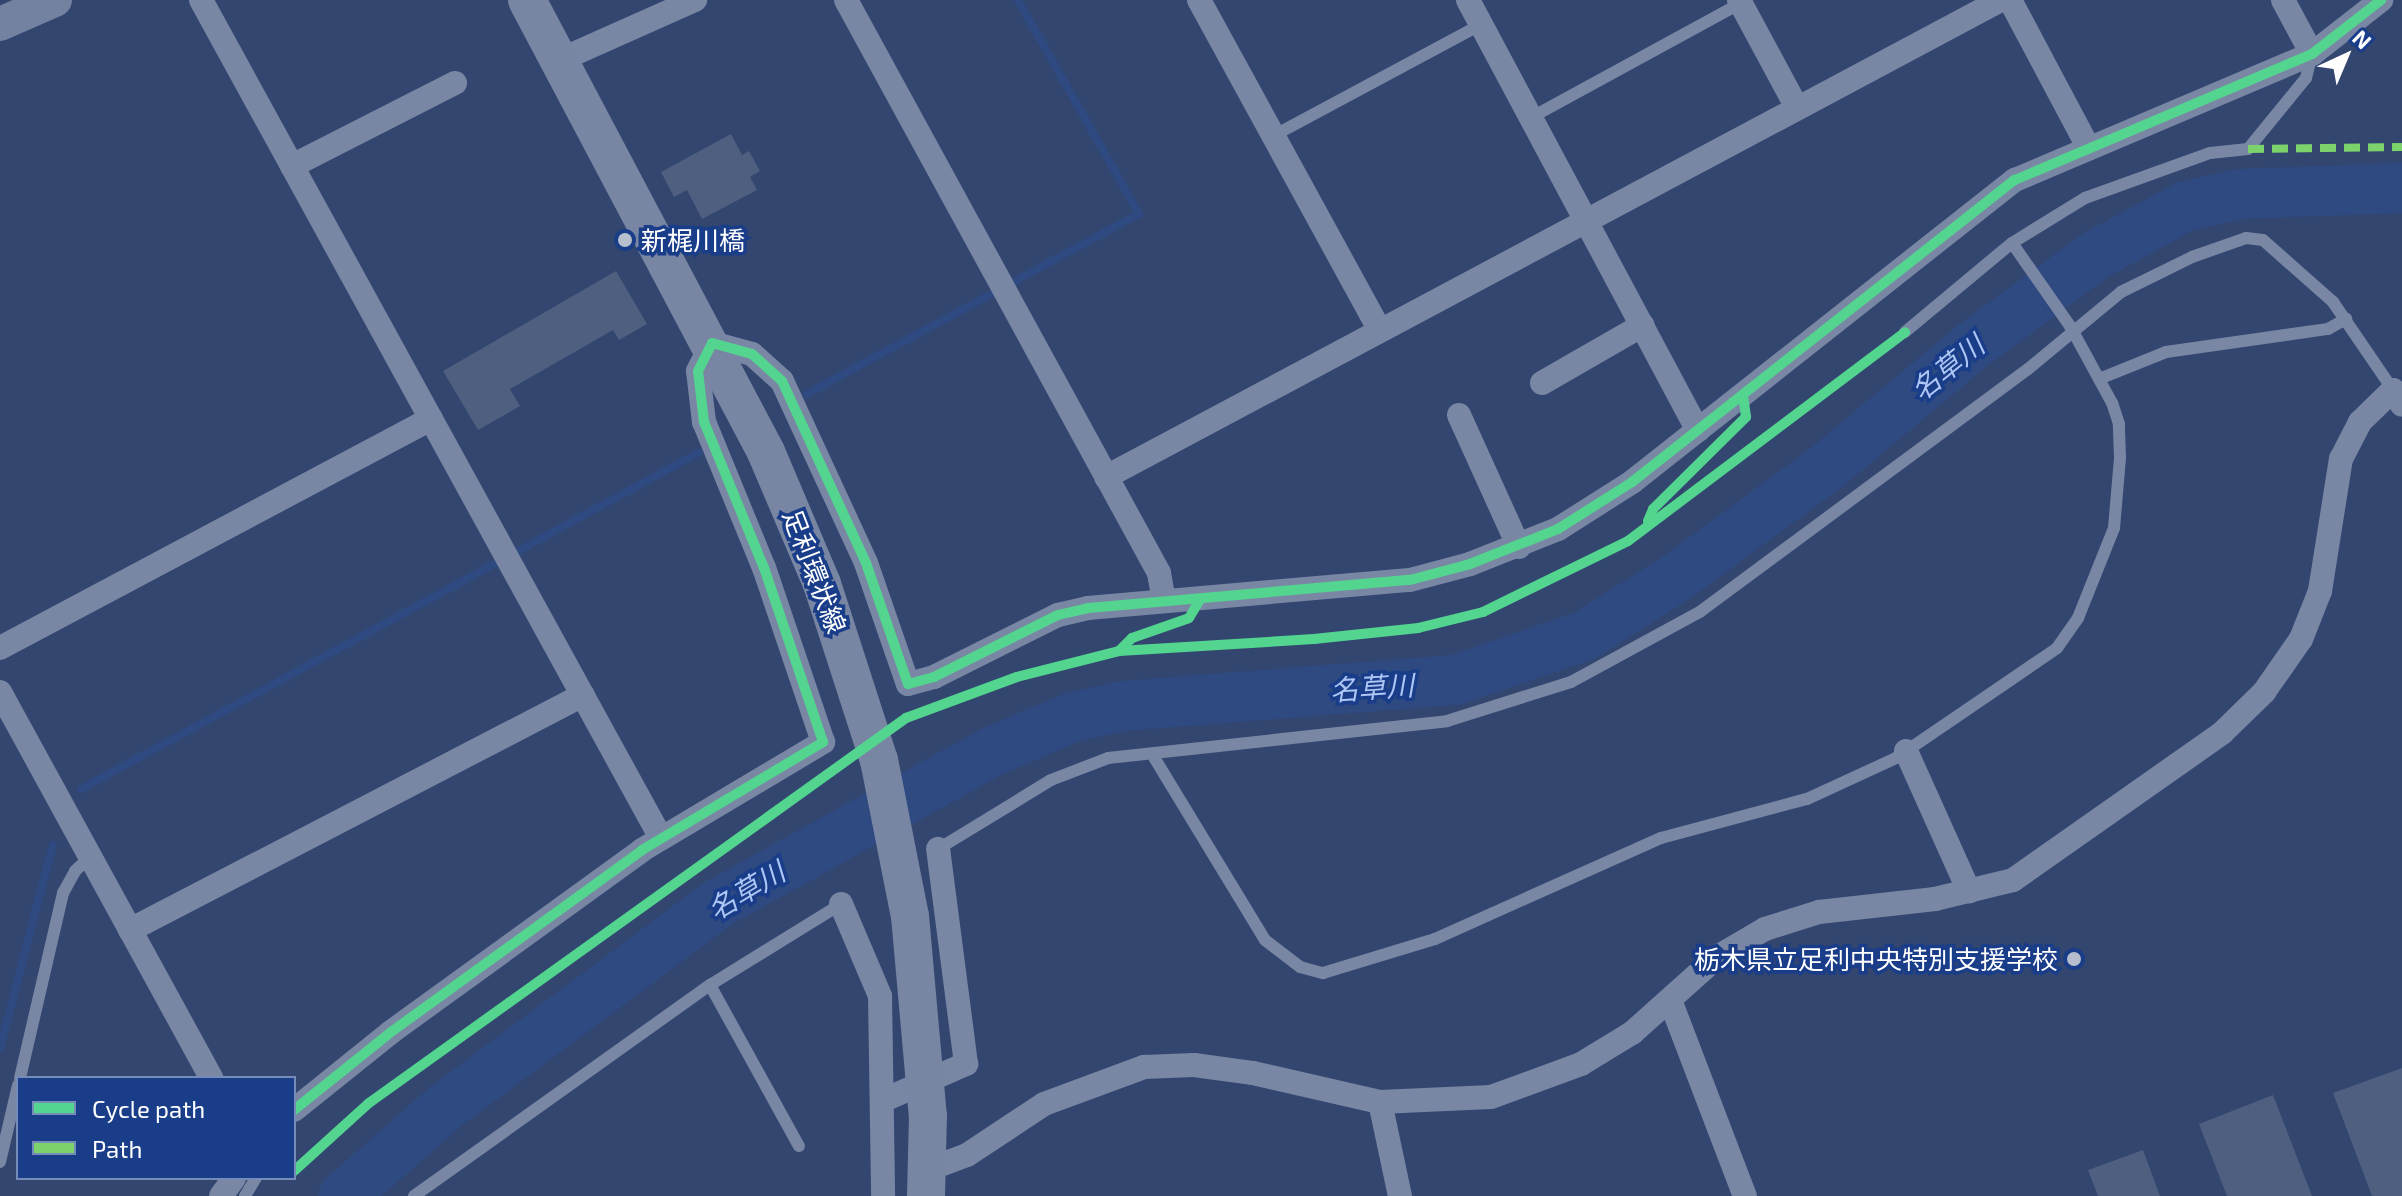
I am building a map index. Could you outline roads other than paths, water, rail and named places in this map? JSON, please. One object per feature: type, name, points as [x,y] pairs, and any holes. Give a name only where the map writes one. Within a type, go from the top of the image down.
[{"type":"main road","name":"足利環状線","points":[[527,0],[712,343],[766,452],[822,584],[879,760],[912,932],[928,1116],[927,1183]]},
{"type":"street","points":[[0,24],[55,0]]},
{"type":"street","points":[[201,0],[661,838]]},
{"type":"street","points":[[560,60],[695,0]]},
{"type":"street","points":[[846,0],[1159,573],[1164,601]]},
{"type":"street","points":[[1199,0],[1380,331]]},
{"type":"street","points":[[1468,0],[1698,430]]},
{"type":"street","points":[[1106,477],[1796,106],[2001,0]]},
{"type":"street","points":[[2010,0],[2087,145]]},
{"type":"street","points":[[2283,0],[2312,54]]},
{"type":"street","points":[[296,1108],[391,1032],[661,838],[823,742],[764,568],[704,422],[698,371],[712,343],[752,354],[782,381],[866,563],[908,684],[934,677],[1058,615],[1164,601],[1367,587],[1410,580],[1519,547],[1591,510],[1698,430],[2015,180],[2087,145],[2312,54],[2381,0]]},
{"type":"street","points":[[1740,1],[1796,106]]},
{"type":"street","points":[[292,166],[455,83]]},
{"type":"street","points":[[1542,383],[1643,325]]},
{"type":"street","points":[[927,1183],[1044,1104],[1144,1067],[1194,1065],[1253,1073],[1380,1102],[1491,1097],[1581,1064],[1632,1033],[1717,957],[1765,929],[1819,912],[1969,891],[2013,880],[2222,733],[2264,692],[2301,639],[2320,591],[2341,459],[2360,422],[2399,400]]},
{"type":"street","points":[[1459,415],[1519,547]]},
{"type":"street","points":[[0,648],[431,419]]},
{"type":"street","points":[[0,692],[210,1076]]},
{"type":"street","points":[[130,930],[583,695]]},
{"type":"street","points":[[1906,751],[1969,891]]},
{"type":"street","points":[[884,1100],[966,1064],[938,849]]},
{"type":"street","points":[[841,904],[880,996],[884,1100],[883,1196]]},
{"type":"street","points":[[1670,1000],[1745,1196]]},
{"type":"street","points":[[1380,1102],[1400,1196]]},
{"type":"lane","points":[[1532,117],[1740,1]]},
{"type":"lane","points":[[1273,136],[1482,24]]},
{"type":"lane","points":[[1905,332],[2012,243],[2085,198],[2210,153],[2248,149],[2306,78],[2312,54]]},
{"type":"lane","points":[[938,849],[1082,766],[1132,752],[1152,754],[1447,721],[1571,682],[1701,611],[2121,292],[2155,273],[2246,238],[2263,240],[2346,319],[2399,400]]},
{"type":"lane","points":[[1152,754],[1265,940],[1300,967],[1323,973],[1435,939],[1661,838],[1807,799],[1906,751],[2013,681],[2070,635],[2109,546],[2119,491],[2119,424],[2072,329],[2012,243]]},
{"type":"lane","points":[[2099,379],[2166,352],[2328,329],[2346,319]]},
{"type":"lane","points":[[20,1076],[63,893],[75,871],[90,857]]},
{"type":"lane","points":[[414,1196],[710,985],[841,904]]},
{"type":"lane","points":[[710,985],[799,1146]]},
{"type":"lane","points":[[0,1162],[16,1094]]},
{"type":"waterway","points":[[807,394],[1139,214],[1018,0]]},
{"type":"waterway","name":"名草川","points":[[344,1196],[445,1107],[717,904],[991,752],[1073,717],[1123,706],[1455,680],[1584,636],[1676,578],[1826,468],[1972,346],[2096,255],[2186,206],[2240,194],[2402,188]]},
{"type":"waterway","points":[[81,789],[698,453]]},
{"type":"waterway","points":[[0,1048],[53,845]]},
{"type":"place","name":"新梶川橋","points":[[625,240]]},
{"type":"place","name":"栃木県立足利中央特別支援学校","points":[[2074,959]]}]
